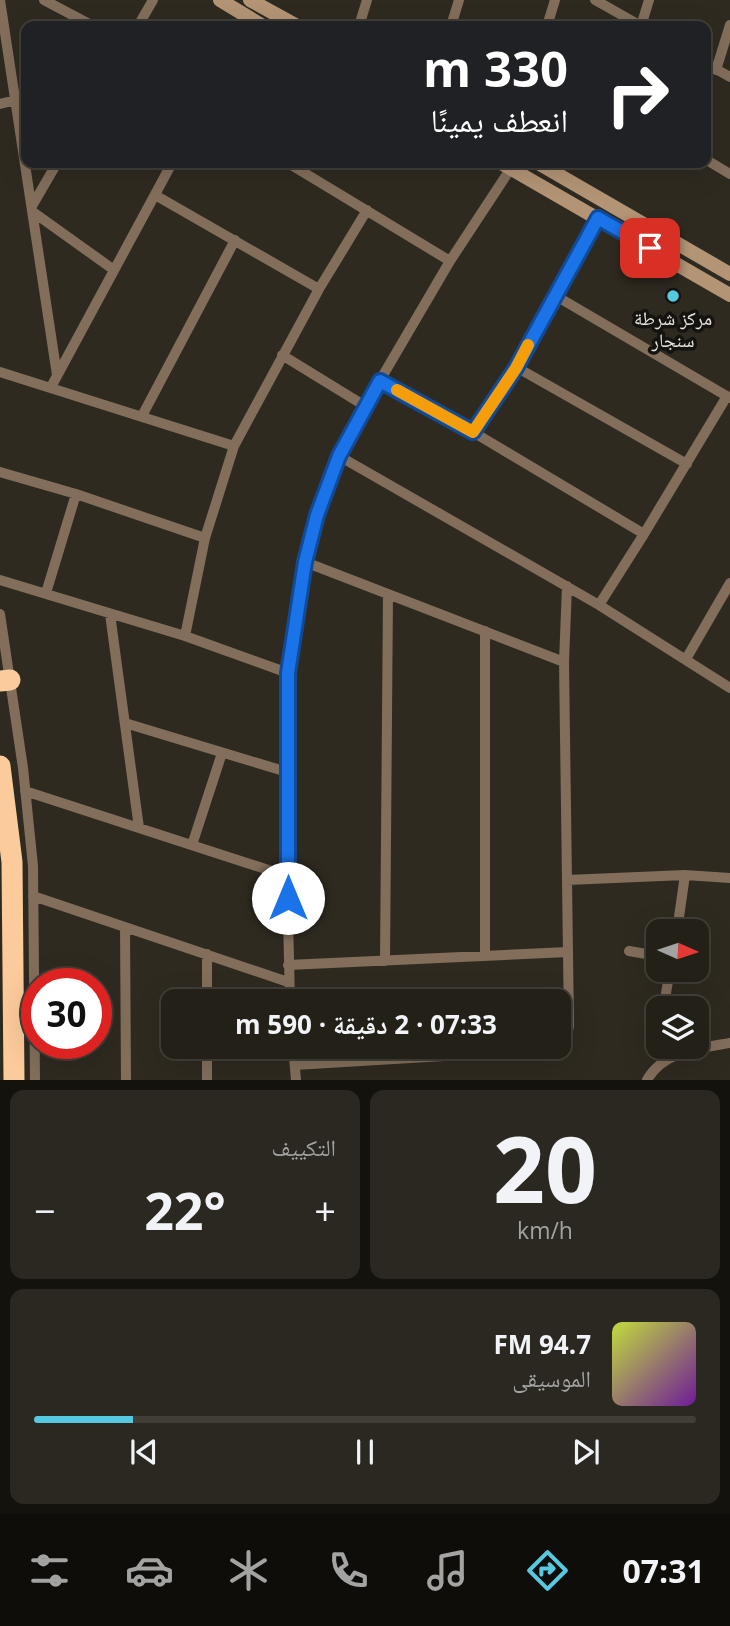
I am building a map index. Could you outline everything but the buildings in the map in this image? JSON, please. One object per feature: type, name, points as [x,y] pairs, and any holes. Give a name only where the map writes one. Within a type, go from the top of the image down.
[{"type":"highway","points":[[0,766],[12,862],[7,1014],[14,1080]]},
{"type":"street","points":[[0,0],[21,134]]},
{"type":"street","points":[[44,0],[84,21]]},
{"type":"street","points":[[141,21],[153,0]]},
{"type":"street","points":[[220,0],[247,21]]},
{"type":"street","points":[[250,0],[288,21]]},
{"type":"street","points":[[361,21],[367,0]]},
{"type":"street","points":[[453,21],[459,0]]},
{"type":"street","points":[[549,21],[555,0]]},
{"type":"street","points":[[595,0],[632,21]]},
{"type":"street","points":[[643,21],[649,0]]},
{"type":"street","points":[[716,70],[730,25]]},
{"type":"street","points":[[711,67],[730,77]]},
{"type":"street","points":[[0,104],[16,100]]},
{"type":"street","points":[[711,163],[730,174]]},
{"type":"street","points":[[26,168],[57,375]]},
{"type":"street","points":[[32,209],[54,168]]},
{"type":"street","points":[[51,387],[169,168]]},
{"type":"street","points":[[296,168],[450,261]]},
{"type":"street","points":[[289,989],[288,673],[305,562],[317,515],[339,456],[365,406],[505,168]]},
{"type":"street","points":[[510,168],[730,295]]},
{"type":"street","points":[[547,168],[730,274]]},
{"type":"street","points":[[155,195],[319,289]]},
{"type":"street","points":[[32,209],[114,270]]},
{"type":"street","points":[[185,636],[205,538],[234,446],[319,289],[367,210]]},
{"type":"street","points":[[473,432],[516,368],[598,218]]},
{"type":"street","points":[[142,416],[235,240]]},
{"type":"street","points":[[555,296],[729,397],[599,605]]},
{"type":"street","points":[[282,355],[365,406]]},
{"type":"street","points":[[516,368],[687,464]]},
{"type":"street","points":[[0,372],[234,446]]},
{"type":"street","points":[[380,381],[473,432],[644,534]]},
{"type":"street","points":[[339,456],[567,586],[730,688]]},
{"type":"street","points":[[0,472],[76,494],[205,538]]},
{"type":"street","points":[[46,593],[76,494]]},
{"type":"street","points":[[305,562],[564,662]]},
{"type":"street","points":[[0,580],[185,636],[288,673]]},
{"type":"street","points":[[295,1065],[556,1049],[564,1043],[569,1026],[564,662],[567,586]]},
{"type":"street","points":[[686,659],[728,590]]},
{"type":"street","points":[[385,961],[388,594]]},
{"type":"street","points":[[0,614],[5,680],[25,791],[33,866],[35,1080]]},
{"type":"street","points":[[110,614],[139,828]]},
{"type":"street","points":[[485,631],[485,956]]},
{"type":"street","points":[[125,723],[287,772]]},
{"type":"street","points":[[192,845],[222,753]]},
{"type":"street","points":[[25,791],[287,876]]},
{"type":"street","points":[[567,880],[685,875],[730,878]]},
{"type":"street","points":[[679,919],[685,875]]},
{"type":"street","points":[[33,896],[288,982]]},
{"type":"street","points":[[125,927],[126,1080]]},
{"type":"street","points":[[629,951],[646,954]]},
{"type":"street","points":[[288,965],[568,952]]},
{"type":"street","points":[[207,954],[207,989]]},
{"type":"street","points":[[666,993],[668,982]]},
{"type":"street","points":[[647,1080],[652,1071],[675,1055],[730,1043]]},
{"type":"street","points":[[207,1059],[207,1080]]},
{"type":"street","points":[[294,1059],[296,1080]]},
{"type":"slow traffic","points":[[397,390],[473,432],[516,368],[528,345]]},
{"type":"place","name":"مركز شرطة سنجار","points":[[673,296]]},
{"type":"route","points":[[288,898],[288,673],[305,562],[317,515],[339,456],[365,406],[380,381],[473,432],[516,368],[598,218],[650,248]]}]
